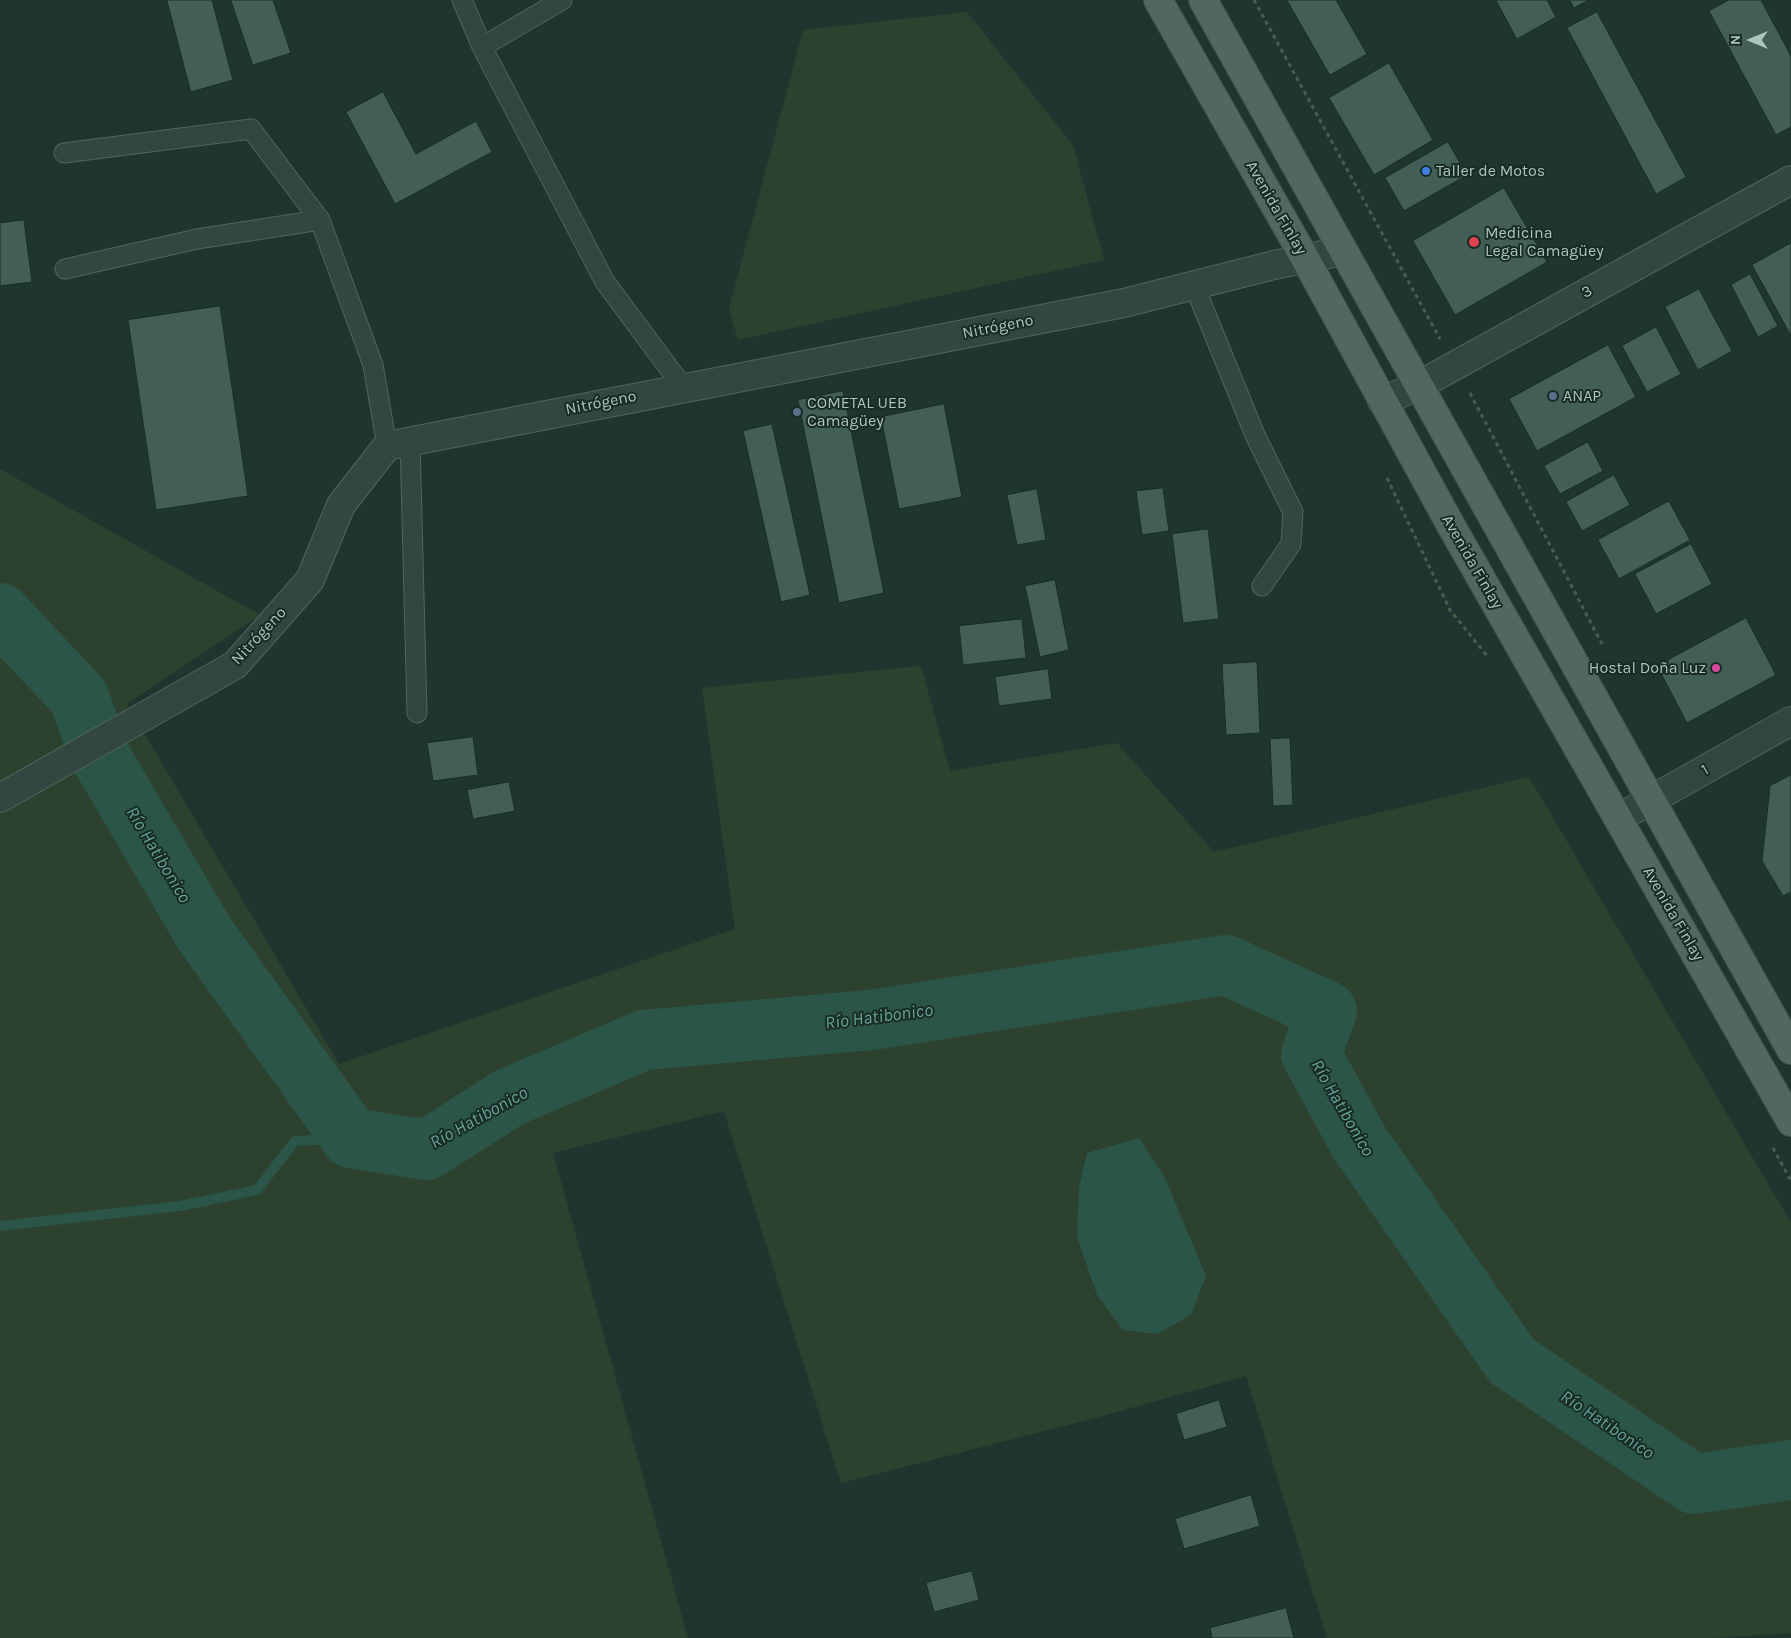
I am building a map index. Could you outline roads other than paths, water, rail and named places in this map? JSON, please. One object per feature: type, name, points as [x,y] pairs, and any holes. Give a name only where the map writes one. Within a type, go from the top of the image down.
[{"type":"main road","points":[[1202,0],[1791,1050]]},
{"type":"main road","name":"Avenida Finlay","points":[[1163,1],[1449,522],[1791,1122]]},
{"type":"street","name":"3","points":[[1382,401],[1418,386],[1791,180]]},
{"type":"street","name":"Nitrógeno","points":[[0,798],[235,665],[310,580],[341,505],[398,443],[1124,303],[1274,265],[1306,260],[1342,251]]},
{"type":"street","name":"1","points":[[1619,818],[1791,721]]},
{"type":"lane","points":[[462,0],[482,47],[605,282],[683,388]]},
{"type":"lane","points":[[482,47],[562,0]]},
{"type":"lane","points":[[64,153],[251,129],[320,220],[373,365],[398,443],[417,713]]},
{"type":"lane","points":[[65,269],[197,239],[320,220]]},
{"type":"lane","points":[[1194,285],[1255,435],[1292,512],[1291,544],[1262,586]]},
{"type":"waterway","name":"Río Hatibonico","points":[[0,613],[79,697],[99,754],[204,933],[351,1138],[427,1150],[510,1097],[644,1040],[871,1020],[1226,965],[1327,1011],[1311,1054],[1359,1142],[1512,1361],[1694,1484],[1791,1470]]},
{"type":"waterway","points":[[0,1226],[180,1206],[257,1190],[295,1141],[351,1138]]},
{"type":"place","name":"Taller de Motos","points":[[1426,171]]},
{"type":"place","name":"Medicina Legal Camagüey","points":[[1474,242]]},
{"type":"place","name":"ANAP","points":[[1553,396]]},
{"type":"place","name":"COMETAL UEB Camagüey","points":[[797,412]]},
{"type":"place","name":"Hostal Doña Luz","points":[[1716,668]]}]
